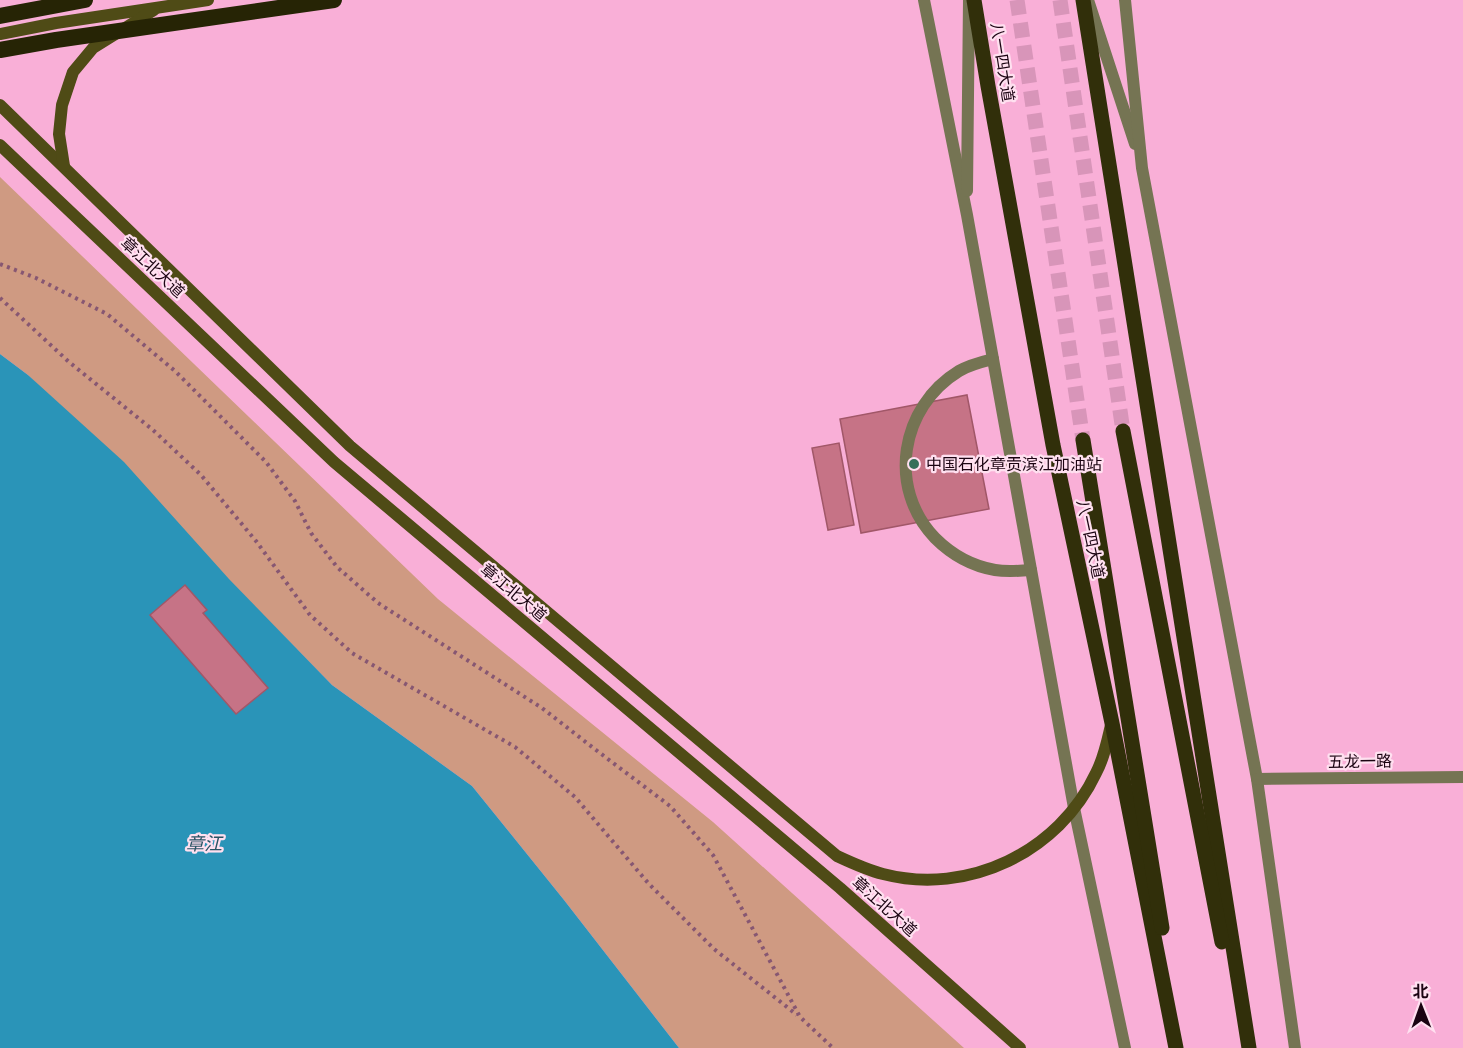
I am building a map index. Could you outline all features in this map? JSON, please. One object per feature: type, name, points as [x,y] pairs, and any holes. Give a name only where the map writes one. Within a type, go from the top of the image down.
[{"type":"highway","points":[[0,16],[85,0]]},
{"type":"highway","points":[[0,50],[68,38],[334,0]]},
{"type":"main road","points":[[0,34],[56,23],[208,0]]},
{"type":"main road","name":"八一四大道","points":[[974,0],[1053,445],[1112,723],[1176,1048]]},
{"type":"main road","points":[[1083,0],[1248,1048]]},
{"type":"main road","points":[[64,166],[59,134],[62,105],[73,72],[93,48],[158,8]]},
{"type":"main road","name":"章江北大道","points":[[0,105],[350,446],[837,856],[884,874],[909,879],[934,880],[984,872],[1008,862],[1051,834],[1084,795],[1097,772],[1112,723]]},
{"type":"main road","name":"章江北大道","points":[[0,145],[334,462],[840,888],[1020,1048]]},
{"type":"main road","points":[[1123,431],[1242,1048]]},
{"type":"main road","points":[[1083,440],[1181,1048]]},
{"type":"street","points":[[924,0],[967,215],[1074,808],[1125,1048]]},
{"type":"street","points":[[967,215],[969,0]]},
{"type":"street","points":[[1088,0],[1142,168]]},
{"type":"street","points":[[1125,0],[1142,168],[1257,779],[1295,1048]]},
{"type":"street","points":[[993,358],[975,363],[951,376],[931,394],[920,409],[907,443],[906,480],[918,515],[942,545],[975,565],[1012,572],[1031,570]]},
{"type":"street","name":"五龙一路","points":[[1257,779],[1463,777]]},
{"type":"path","points":[[0,264],[36,278],[107,314],[175,371],[266,462],[295,501],[311,533],[337,567],[378,603],[542,708],[670,806],[713,855],[800,1017]]},
{"type":"path","points":[[0,298],[69,362],[153,430],[201,475],[256,541],[310,615],[352,652],[515,747],[576,797],[649,884],[714,949],[800,1017],[833,1048]]},
{"type":"shaded area","points":[[0,177],[438,599],[713,822],[964,1048],[679,1048],[472,786],[332,685],[28,375],[0,354]]},
{"type":"water","name":"章江","points":[[0,354],[28,375],[124,462],[229,579],[332,685],[472,786],[679,1048],[0,1048]]},
{"type":"building","name":"中国石化章贡滨江加油站","points":[[967,395],[989,509],[861,533],[840,419]]},
{"type":"building","points":[[839,443],[854,525],[828,530],[812,448]]},
{"type":"building","points":[[185,585],[207,610],[203,613],[268,688],[236,714],[150,615]]},
{"type":"tunnel","points":[[1017,0],[1083,440]]},
{"type":"tunnel","points":[[1060,0],[1123,431]]},
{"type":"place","name":"中国石化章贡滨江加油站","points":[[914,464]]}]
